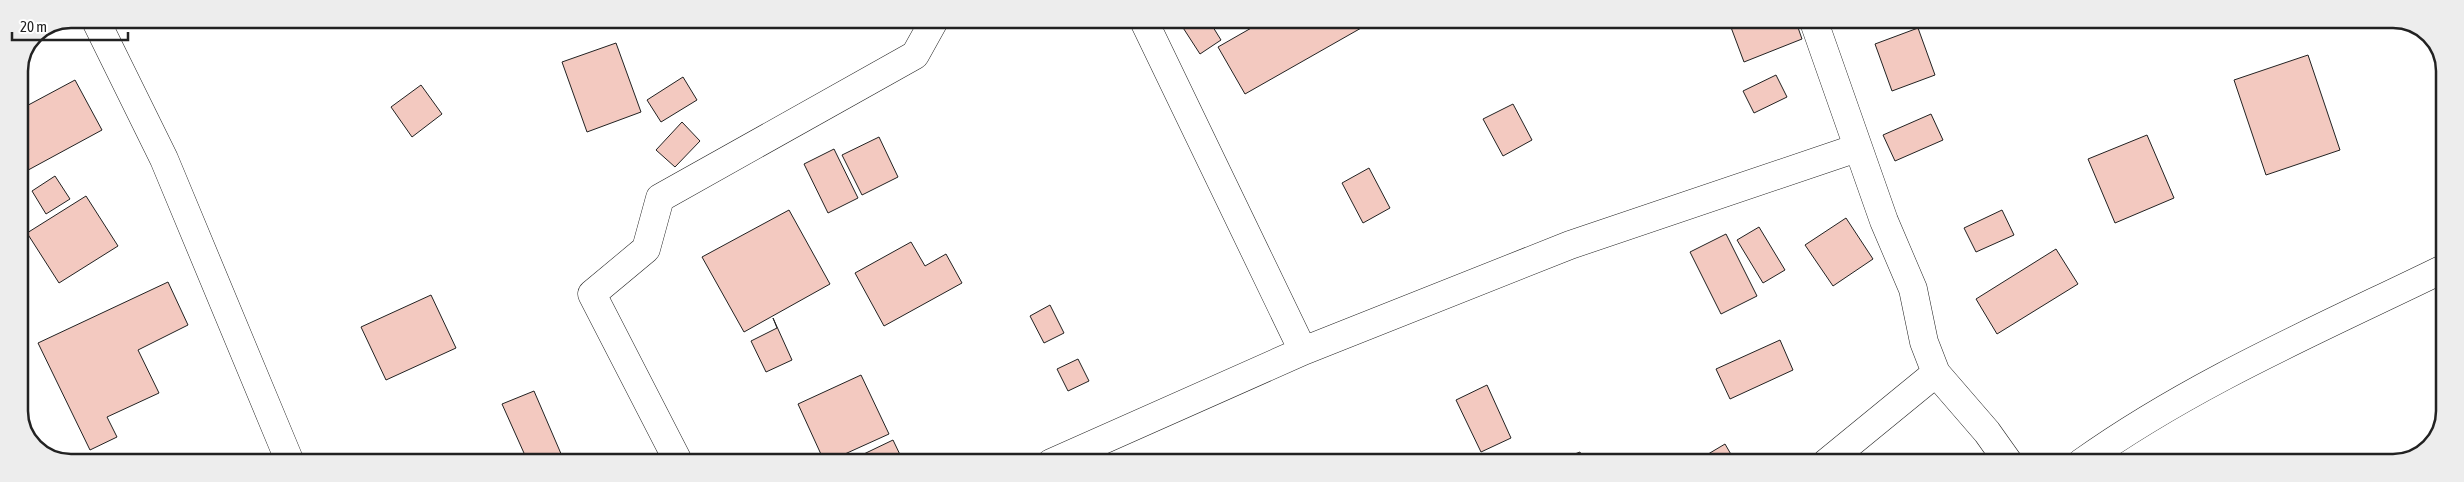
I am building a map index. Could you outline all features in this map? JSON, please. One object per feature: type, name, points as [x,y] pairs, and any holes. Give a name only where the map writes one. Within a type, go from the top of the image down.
[{"type":"street","points":[[99,28],[164,159],[287,454]]},
{"type":"street","points":[[676,454],[592,294],[646,249],[660,198],[915,55],[930,28]]},
{"type":"street","points":[[1147,28],[1303,351]]},
{"type":"street","points":[[1816,28],[1857,148],[1912,289],[1924,342],[1936,373],[1987,432],[2003,454]]},
{"type":"street","points":[[1071,454],[1303,351],[1570,245],[1857,148]]},
{"type":"street","points":[[2094,454],[2194,392],[2436,272]]},
{"type":"street","points":[[1837,454],[1936,373]]},
{"type":"building","points":[[1183,28],[1214,28],[1221,40],[1200,54]]},
{"type":"building","points":[[1251,28],[1361,28],[1245,94],[1218,47]]},
{"type":"building","points":[[1731,28],[1798,28],[1802,39],[1744,62]]},
{"type":"building","points":[[1918,28],[1935,75],[1892,91],[1875,44]]},
{"type":"building","points":[[616,43],[641,112],[587,132],[562,62]]},
{"type":"building","points":[[2308,55],[2340,150],[2266,175],[2234,80]]},
{"type":"building","points":[[1776,75],[1787,97],[1754,113],[1743,91]]},
{"type":"building","points":[[683,77],[697,100],[661,122],[647,100]]},
{"type":"building","points":[[75,80],[102,130],[28,170],[28,105]]},
{"type":"building","points":[[421,85],[442,114],[412,137],[391,107]]},
{"type":"building","points":[[1513,104],[1532,140],[1503,156],[1483,119]]},
{"type":"building","points":[[1931,114],[1943,140],[1895,161],[1883,135]]},
{"type":"building","points":[[682,122],[700,141],[675,167],[656,150]]},
{"type":"building","points":[[2147,135],[2174,198],[2115,223],[2088,159]]},
{"type":"building","points":[[879,137],[898,177],[862,195],[842,155]]},
{"type":"building","points":[[834,149],[858,198],[828,213],[804,164]]},
{"type":"building","points":[[1369,168],[1390,208],[1363,223],[1342,183]]},
{"type":"building","points":[[55,176],[70,199],[46,214],[32,191]]},
{"type":"building","points":[[86,196],[118,246],[59,283],[28,232]]},
{"type":"building","points":[[789,210],[830,284],[744,332],[702,257]]},
{"type":"building","points":[[2002,210],[2014,235],[1976,252],[1964,228]]},
{"type":"building","points":[[1846,218],[1873,259],[1833,286],[1805,245]]},
{"type":"building","points":[[1759,227],[1785,270],[1763,283],[1737,240]]},
{"type":"building","points":[[1726,234],[1757,296],[1721,314],[1690,252]]},
{"type":"building","points":[[911,242],[925,266],[946,254],[962,283],[884,326],[855,273]]},
{"type":"building","points":[[2056,249],[2078,284],[1997,334],[1976,299]]},
{"type":"building","points":[[168,282],[188,325],[138,350],[159,393],[107,417],[117,437],[90,450],[38,343]]},
{"type":"building","points":[[431,295],[456,348],[386,380],[361,327]]},
{"type":"building","points":[[1050,305],[1064,333],[1044,343],[1030,316]]},
{"type":"building","points":[[773,318],[792,360],[766,372],[751,341],[777,328]]},
{"type":"building","points":[[1780,340],[1793,370],[1730,399],[1716,369]]},
{"type":"building","points":[[1078,359],[1089,381],[1068,391],[1057,369]]},
{"type":"building","points":[[861,375],[889,434],[845,454],[821,454],[798,404]]},
{"type":"building","points":[[1487,385],[1511,438],[1481,452],[1456,400]]},
{"type":"building","points":[[534,391],[561,454],[524,454],[502,404]]},
{"type":"building","points":[[893,440],[900,454],[864,454]]},
{"type":"building","points":[[1725,444],[1731,454],[1708,454]]}]
